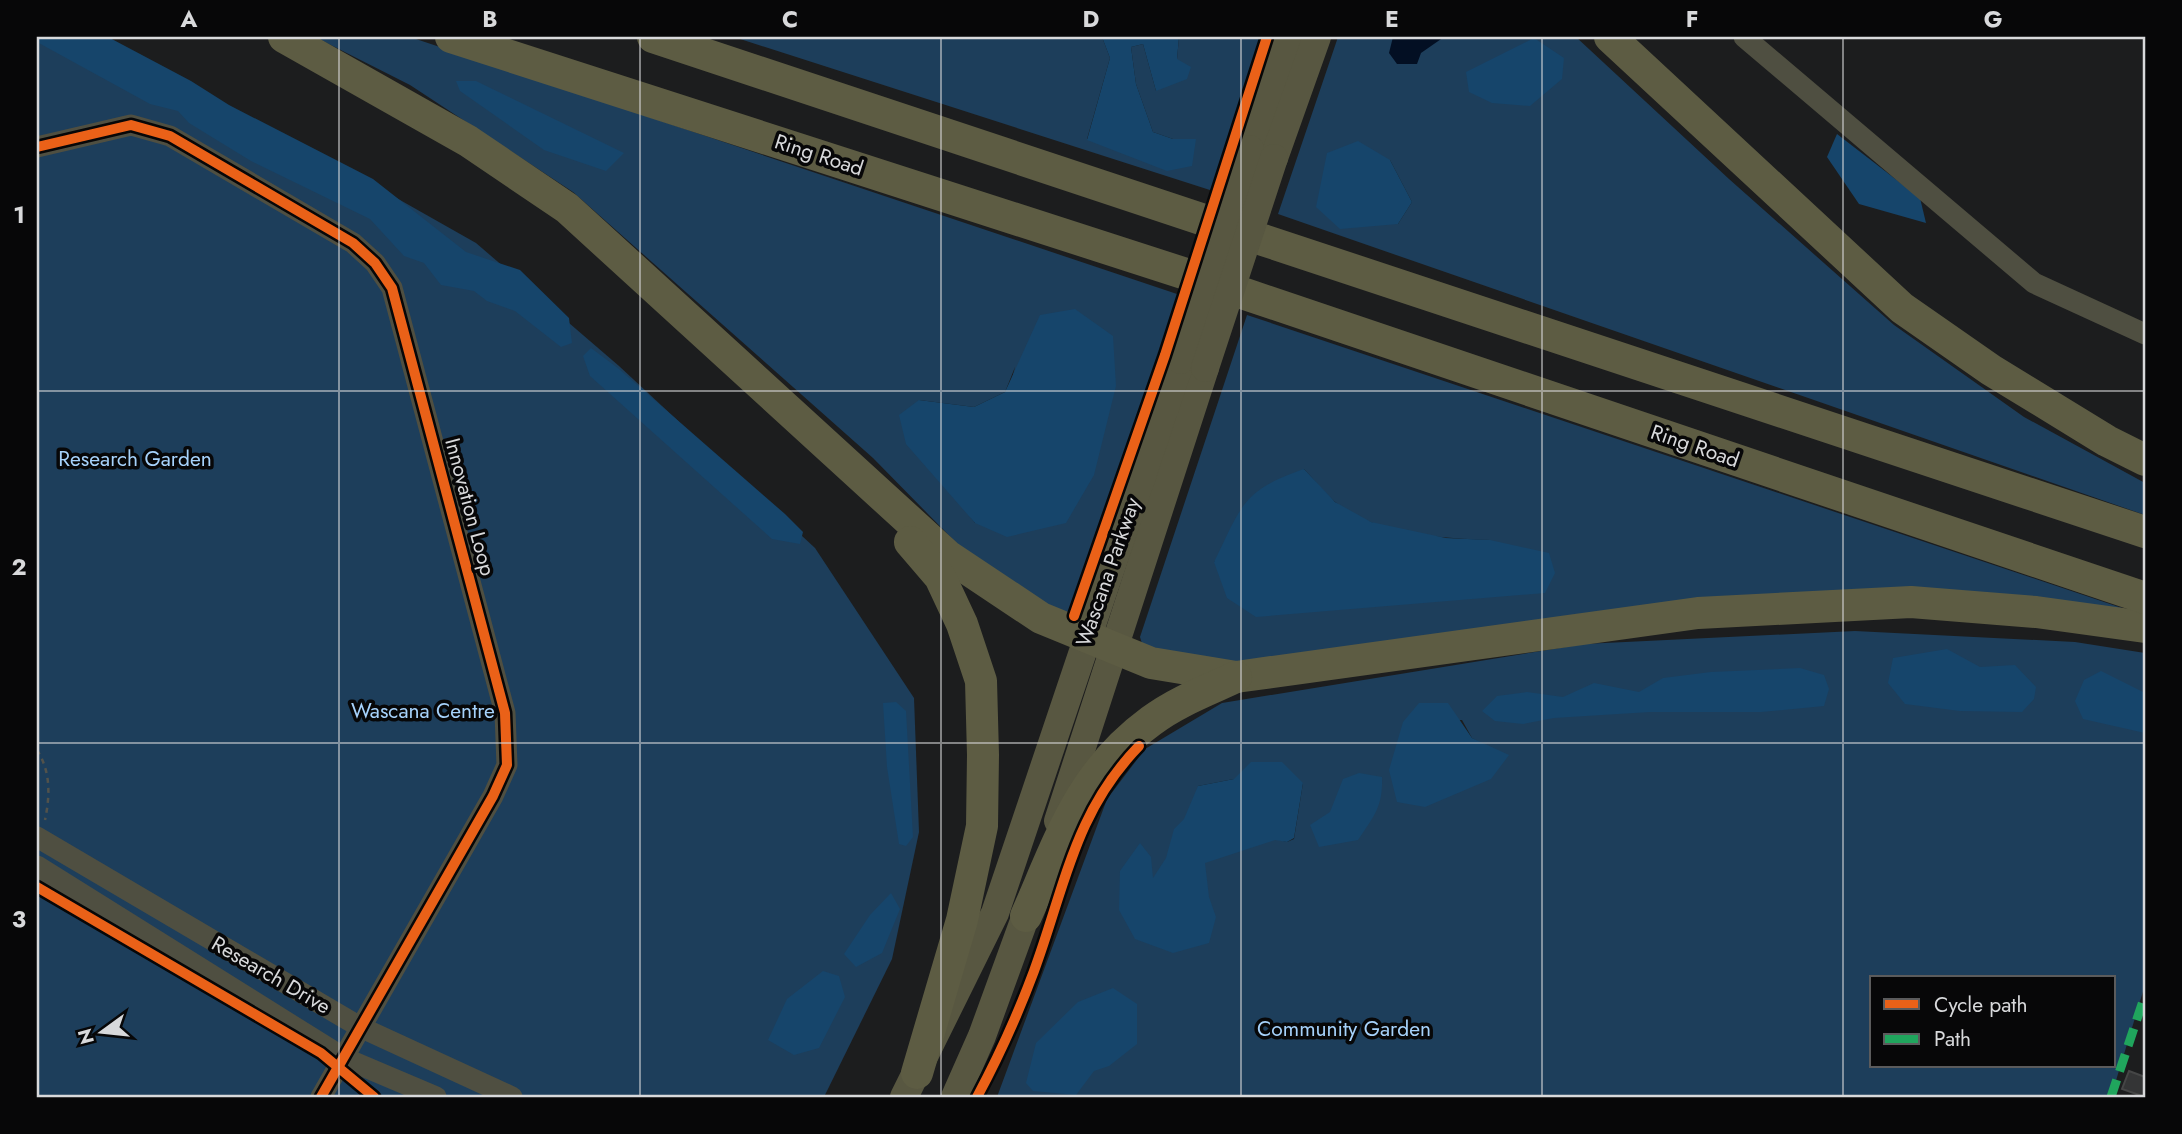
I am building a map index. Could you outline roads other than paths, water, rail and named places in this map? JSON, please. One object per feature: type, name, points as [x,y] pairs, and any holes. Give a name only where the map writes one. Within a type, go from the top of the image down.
[{"type":"highway","points":[[284,37],[468,141],[566,208],[948,556],[1041,618],[1151,663],[1236,677],[1698,613],[1857,605],[1925,603],[2036,612],[2145,627]]},
{"type":"highway","name":"Ring Road","points":[[451,37],[1186,274]]},
{"type":"highway","points":[[653,37],[1204,220]]},
{"type":"highway","points":[[1610,37],[1902,308],[1991,370],[2107,441],[2145,460]]},
{"type":"highway","points":[[1263,240],[2145,532]]},
{"type":"highway","name":"Ring Road","points":[[1245,293],[2145,598]]},
{"type":"highway","points":[[837,455],[940,578],[962,624],[981,681],[982,826],[962,920],[911,1085]]},
{"type":"highway","points":[[1027,916],[1078,799],[1101,766],[1152,721],[1236,677]]},
{"type":"main road","name":"Wascana Parkway","points":[[955,1097],[982,1036],[1027,916],[1116,650],[1193,364],[1262,153],[1289,37]]},
{"type":"main road","name":"Wascana Parkway","points":[[1262,153],[1317,37]]},
{"type":"main road","name":"Wascana Parkway","points":[[911,1085],[995,913],[1086,637],[1193,364]]},
{"type":"street","points":[[1744,37],[2034,283],[2145,334]]},
{"type":"street","name":"Innovation Loop","points":[[37,148],[131,125],[170,136],[353,243],[375,263],[392,288],[505,713],[507,765],[494,796],[321,1097]]},
{"type":"street","name":"Research Drive","points":[[41,830],[360,1027],[512,1097]]},
{"type":"street","name":"Research Drive","points":[[37,866],[344,1058],[436,1097]]},
{"type":"park label","name":"Research Garden","points":[[135,459]]},
{"type":"park label","name":"Wascana Centre","points":[[423,711]]},
{"type":"park label","name":"Community Garden","points":[[1344,1029]]}]
